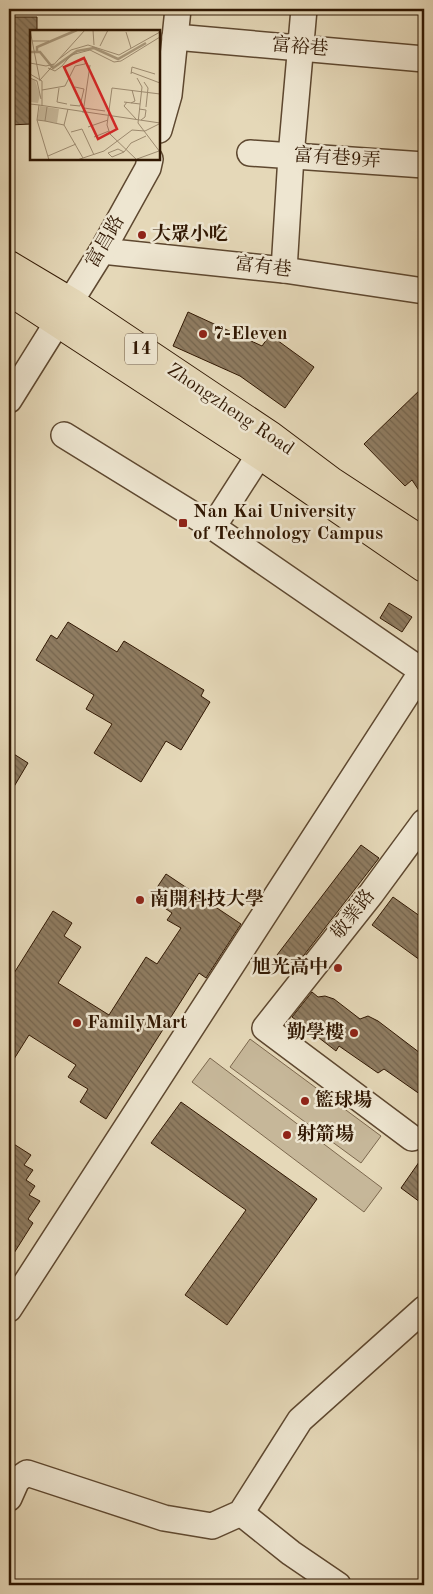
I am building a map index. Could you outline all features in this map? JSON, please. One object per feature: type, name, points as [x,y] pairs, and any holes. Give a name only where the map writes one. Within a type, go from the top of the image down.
[{"type":"main road","name":"Zhongzheng Road","points":[[9,265],[64,312],[265,446],[424,568]]},
{"type":"main road","name":"Zhongzheng Road","points":[[9,291],[64,312]]},
{"type":"main road","name":"Zhongzheng Road","points":[[265,446],[331,481],[424,542]]},
{"type":"street","points":[[160,126],[169,95],[178,9]]},
{"type":"street","points":[[284,270],[291,156],[304,9]]},
{"type":"street","name":"富裕巷","points":[[175,37],[424,59]]},
{"type":"street","name":"富有巷9弄","points":[[250,153],[424,165]]},
{"type":"street","name":"富昌路","points":[[9,400],[102,251],[148,168],[150,160]]},
{"type":"street","name":"富有巷","points":[[102,251],[284,270],[424,291]]},
{"type":"street","points":[[9,1309],[423,670],[212,527],[64,435]]},
{"type":"street","points":[[212,527],[265,446]]},
{"type":"street","name":"敬業路","points":[[412,1138],[265,1028],[371,894],[424,822]]},
{"type":"street","points":[[9,1498],[17,1480],[27,1473],[164,1518],[212,1526],[241,1514],[300,1420],[424,1309]]},
{"type":"street","points":[[241,1514],[291,1554],[338,1585]]},
{"type":"shaded area","name":"籃球場","points":[[250,1039],[381,1136],[361,1163],[230,1067]]},
{"type":"shaded area","name":"射箭場","points":[[210,1058],[382,1188],[364,1212],[192,1082]]},
{"type":"building","points":[[10,17],[37,17],[37,30],[30,30],[30,124],[9,125],[9,96],[12,96]]},
{"type":"building","points":[[188,312],[262,346],[270,335],[314,367],[285,408],[240,376],[173,346]]},
{"type":"building","points":[[424,386],[424,498],[412,480],[405,486],[364,444]]},
{"type":"building","points":[[389,603],[412,617],[402,632],[380,618]]},
{"type":"building","points":[[68,622],[117,652],[124,641],[204,690],[201,696],[210,702],[181,750],[166,741],[141,782],[94,753],[112,724],[86,709],[94,695],[36,660],[51,635],[57,639]]},
{"type":"building","points":[[9,751],[28,763],[9,795]]},
{"type":"building","points":[[361,845],[379,858],[294,968],[277,955]]},
{"type":"building","points":[[166,874],[241,924],[206,978],[199,973],[106,1119],[80,1102],[88,1089],[68,1077],[76,1065],[29,1035],[9,1067],[9,981],[53,911],[72,923],[64,936],[81,947],[58,983],[109,1015],[146,957],[157,964],[181,928],[167,920],[172,913],[150,898]]},
{"type":"building","points":[[393,897],[424,919],[424,963],[372,925]]},
{"type":"building","name":"勤學樓","points":[[312,992],[318,997],[325,996],[334,999],[360,1019],[368,1016],[378,1021],[424,1056],[424,1097],[384,1069],[378,1073],[339,1046],[336,1051],[292,1017]]},
{"type":"building","points":[[181,1102],[317,1199],[227,1325],[185,1295],[246,1210],[151,1143]]},
{"type":"building","points":[[9,1141],[31,1155],[24,1165],[33,1170],[26,1180],[35,1186],[29,1195],[40,1201],[28,1219],[33,1223],[9,1261]]},
{"type":"building","points":[[424,1155],[424,1205],[401,1188]]},
{"type":"place","name":"大眾小吃","points":[[142,235]]},
{"type":"place","name":"7-Eleven","points":[[203,334]]},
{"type":"place","name":"Nan Kai University of Technology Campus","points":[[183,523]]},
{"type":"place","name":"南開科技大學","points":[[140,900]]},
{"type":"place","name":"旭光高中","points":[[338,968]]},
{"type":"place","name":"FamilyMart","points":[[77,1023]]},
{"type":"place","name":"勤學樓","points":[[354,1033]]},
{"type":"place","name":"籃球場","points":[[305,1101]]},
{"type":"place","name":"射箭場","points":[[287,1135]]}]
